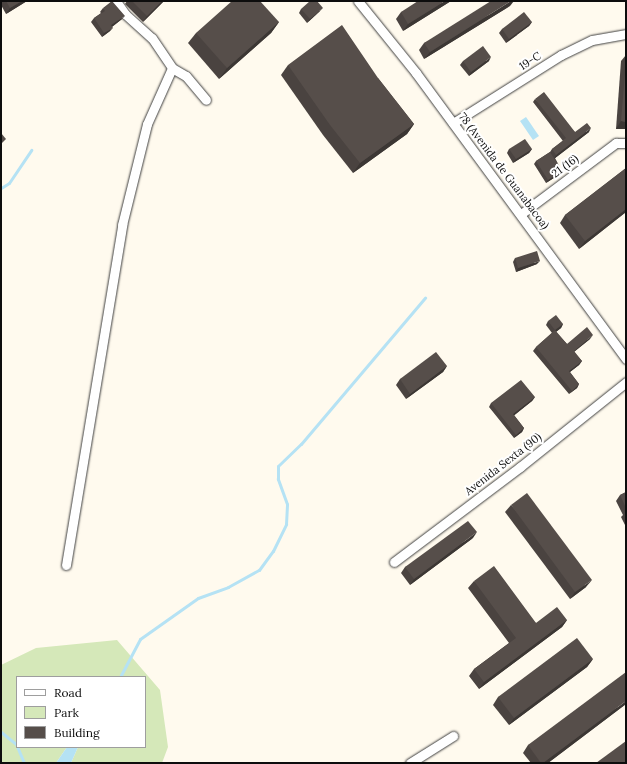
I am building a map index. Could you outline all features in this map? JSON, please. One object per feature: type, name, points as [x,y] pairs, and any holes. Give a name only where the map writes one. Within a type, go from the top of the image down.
[{"type":"street","points":[[116,1],[125,14],[152,38],[172,68],[186,76],[206,100]]},
{"type":"street","name":"78 (Avenida de Guanabacoa)","points":[[358,1],[416,73],[626,359]]},
{"type":"street","name":"19-C","points":[[453,123],[561,55],[592,40],[626,34]]},
{"type":"street","points":[[66,565],[122,225],[147,124],[172,68]]},
{"type":"street","name":"21 (16)","points":[[521,214],[616,143],[626,143]]},
{"type":"street","name":"Avenida Sexta (90)","points":[[394,562],[520,467],[626,382]]},
{"type":"street","points":[[410,763],[453,736]]},
{"type":"green space","points":[[117,640],[160,690],[168,747],[162,763],[71,763],[78,748],[146,748],[146,676],[16,676],[16,748],[66,748],[56,763],[1,763],[1,665],[36,648]]},
{"type":"water","points":[[526,117],[539,136],[533,140],[520,121]]},
{"type":"water","points":[[66,748],[78,748],[71,763],[56,763]]},
{"type":"building","points":[[6,1],[22,1],[10,8]]},
{"type":"building","points":[[112,1],[125,16],[111,25],[113,28],[104,33],[94,18],[105,11],[103,8]]},
{"type":"building","points":[[132,1],[146,2],[162,1],[147,16]]},
{"type":"building","points":[[232,1],[260,1],[279,22],[227,68],[196,33]]},
{"type":"building","points":[[310,1],[317,1],[323,8],[310,19],[301,9]]},
{"type":"building","points":[[418,1],[445,1],[408,24],[401,12]]},
{"type":"building","points":[[491,1],[511,1],[430,52],[424,43]]},
{"type":"building","points":[[524,12],[532,22],[509,39],[502,29]]},
{"type":"building","points":[[342,25],[378,78],[414,124],[360,163],[330,125],[288,65]]},
{"type":"building","points":[[483,46],[491,57],[471,72],[463,61]]},
{"type":"building","points":[[626,62],[626,122],[621,121]]},
{"type":"building","points":[[544,92],[575,132],[587,123],[591,128],[556,155],[552,149],[566,138],[535,99]]},
{"type":"building","points":[[1,133],[6,139],[1,144]]},
{"type":"building","points":[[525,139],[532,149],[516,159],[509,149]]},
{"type":"building","points":[[550,152],[562,171],[548,180],[536,161]]},
{"type":"building","points":[[626,168],[626,209],[585,241],[565,215]]},
{"type":"building","points":[[537,251],[540,261],[518,268],[515,258]]},
{"type":"building","points":[[556,315],[563,324],[555,330],[548,321]]},
{"type":"building","points":[[587,327],[593,335],[574,351],[582,361],[569,371],[579,384],[572,391],[536,347],[555,330],[567,344]]},
{"type":"building","points":[[436,352],[447,366],[410,394],[400,379]]},
{"type":"building","points":[[521,380],[535,397],[513,414],[524,428],[516,435],[491,403]]},
{"type":"building","points":[[626,492],[626,508],[620,495]]},
{"type":"building","points":[[527,493],[592,580],[575,592],[511,505]]},
{"type":"building","points":[[468,521],[477,532],[414,579],[405,567]]},
{"type":"building","points":[[494,566],[536,623],[557,607],[567,620],[484,682],[474,669],[516,638],[474,581]]},
{"type":"building","points":[[577,638],[593,659],[514,718],[498,697]]},
{"type":"building","points":[[626,672],[626,701],[541,763],[528,745]]},
{"type":"building","points":[[626,741],[626,763],[596,763]]},
{"type":"waterway","points":[[1,188],[9,183],[31,150]]},
{"type":"waterway","points":[[121,676],[140,639],[198,598],[228,587],[259,570],[273,551],[286,524],[287,504],[278,479],[278,466],[301,444],[425,298]]},
{"type":"waterway","points":[[1,732],[16,744]]},
{"type":"waterway","points":[[18,748],[24,763]]}]
